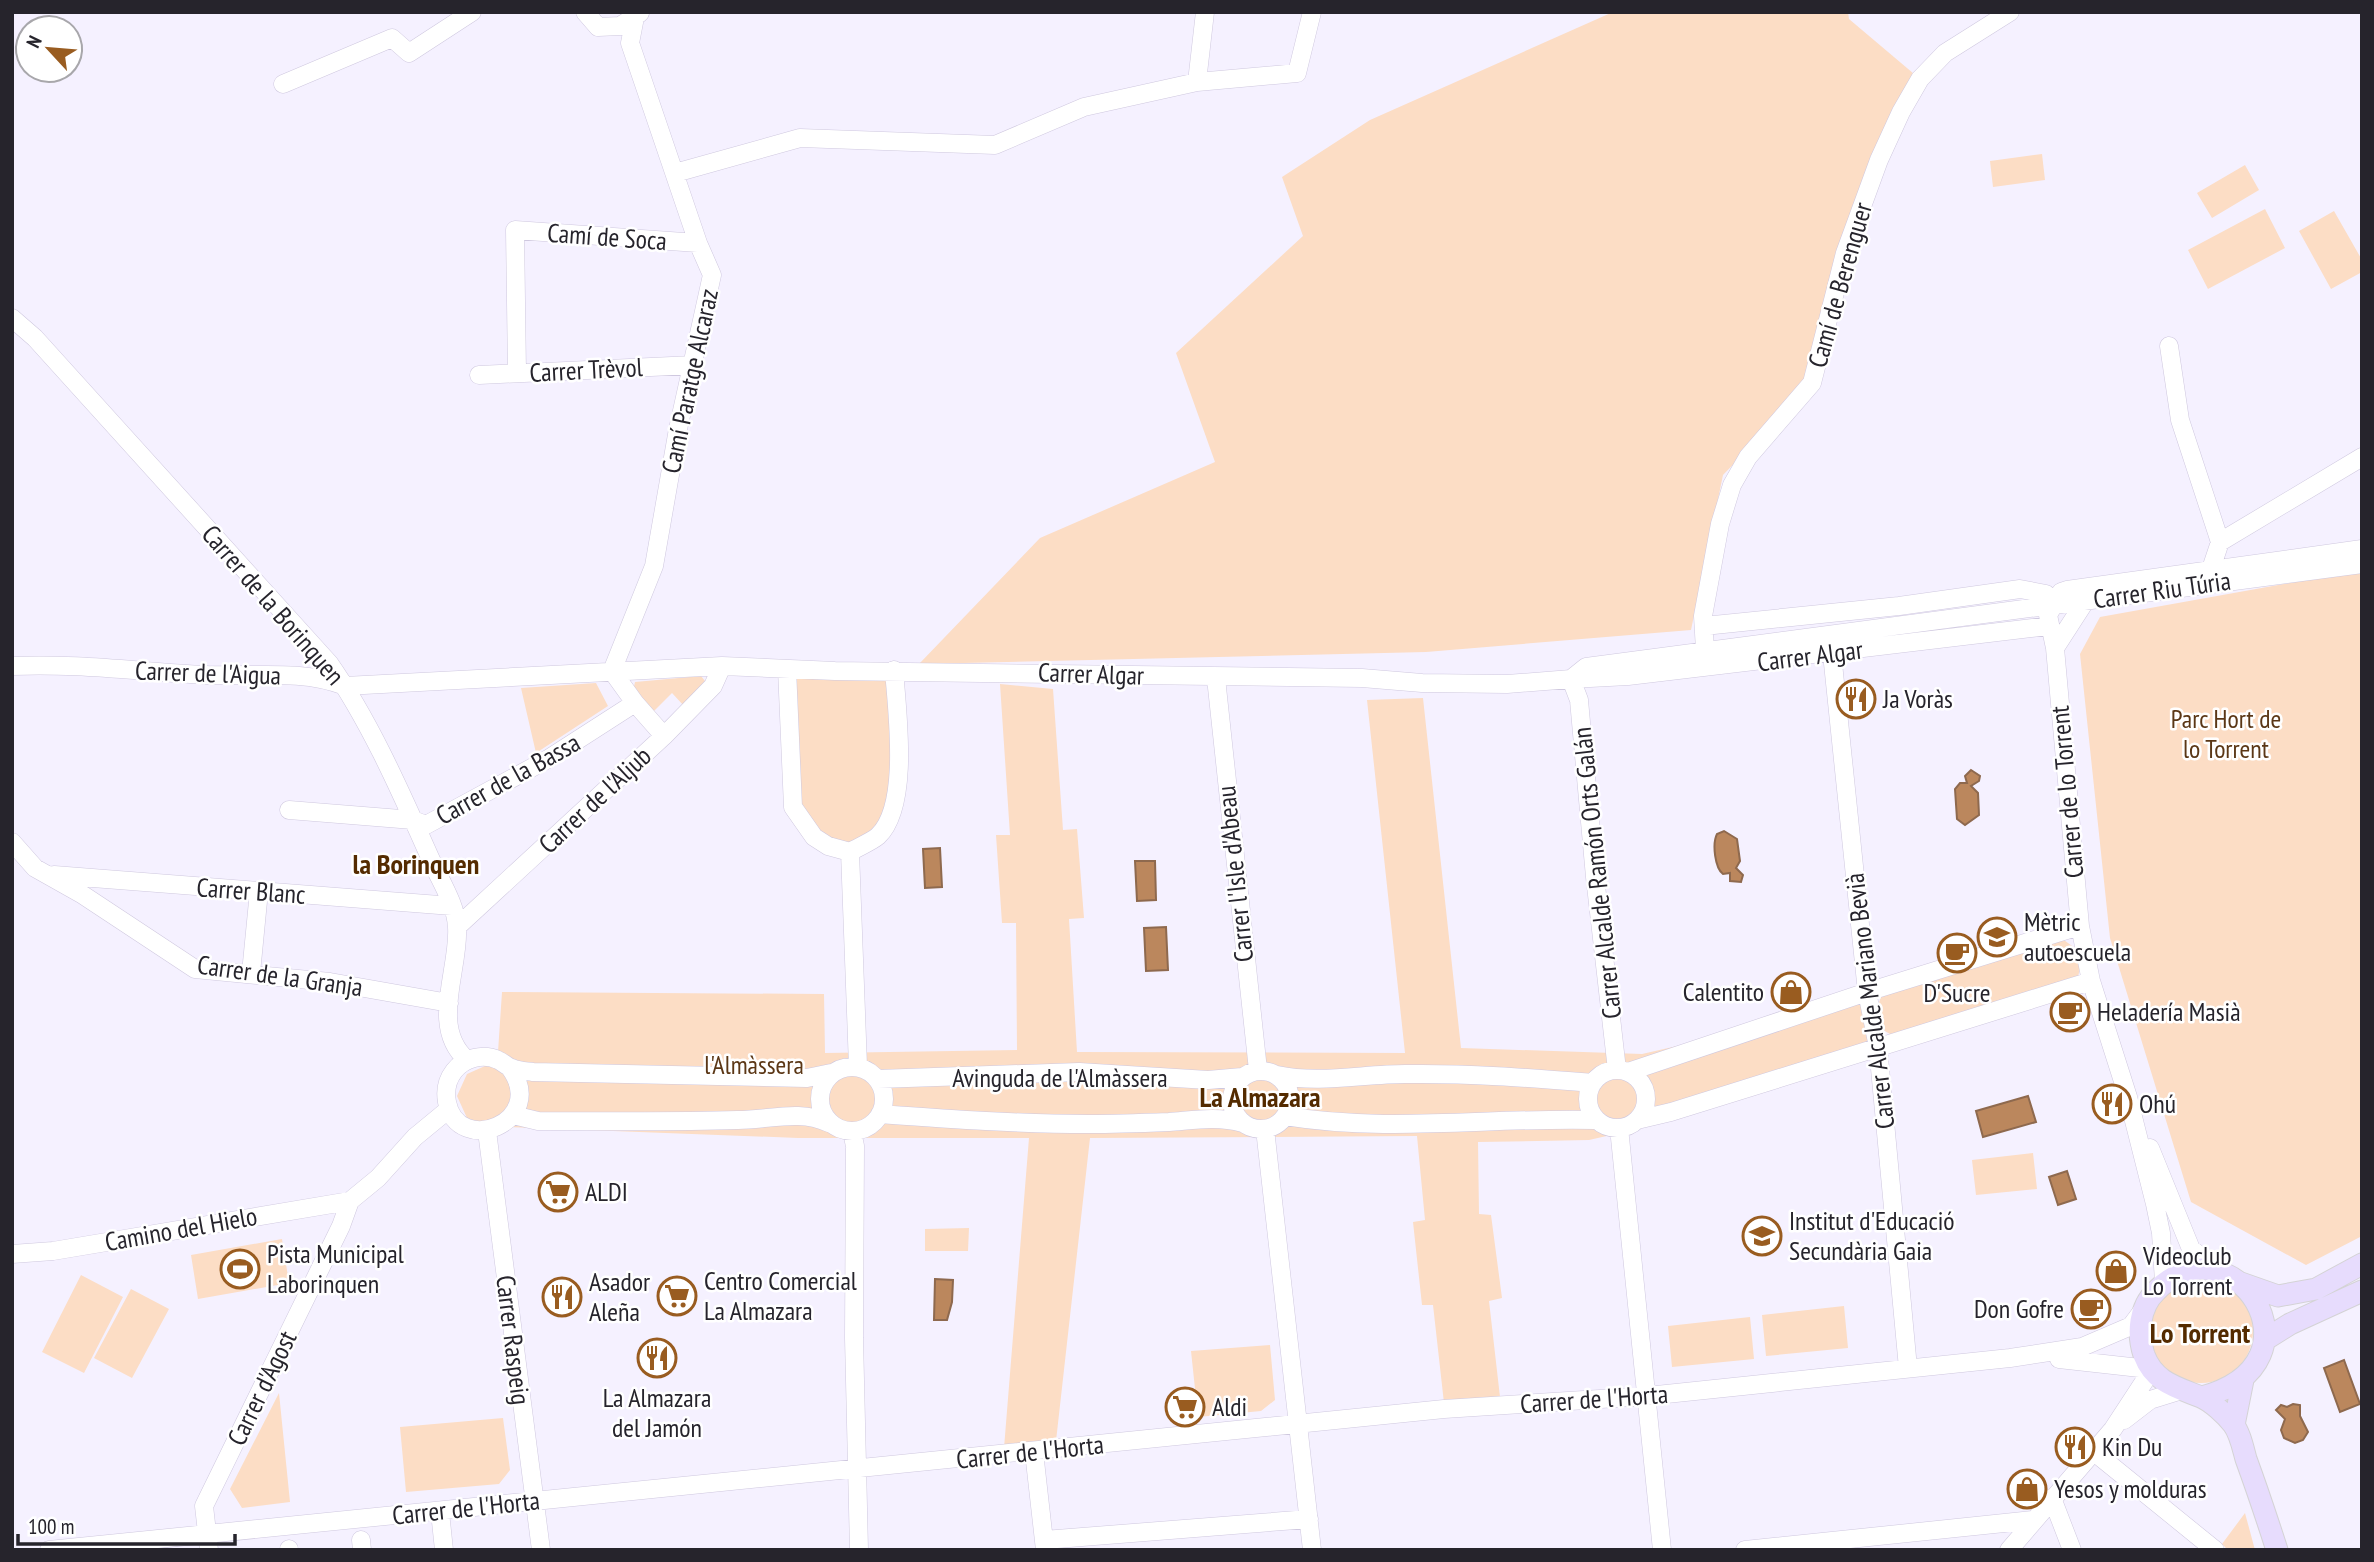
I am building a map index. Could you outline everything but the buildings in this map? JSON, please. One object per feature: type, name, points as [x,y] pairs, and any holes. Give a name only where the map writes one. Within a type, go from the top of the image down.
[{"type":"main road","points":[[2277,1550],[2234,1425],[2202,1397],[2179,1391],[2150,1370],[2139,1340],[2143,1310],[2164,1282],[2191,1271],[2221,1272],[2241,1283],[2278,1296],[2316,1289],[2362,1264]]},
{"type":"main road","points":[[2202,1397],[2221,1392],[2243,1380],[2255,1364],[2266,1339],[2261,1309],[2241,1283]]},
{"type":"main road","points":[[2266,1339],[2290,1324],[2362,1291]]},
{"type":"main road","points":[[2234,1425],[2243,1380]]},
{"type":"street","points":[[283,84],[393,38],[409,53],[472,12]]},
{"type":"street","points":[[585,12],[598,27],[620,26],[640,13]]},
{"type":"street","points":[[1197,82],[1205,12]]},
{"type":"street","name":"Camí de Berenguer","points":[[1704,626],[1720,524],[1732,485],[1748,457],[1812,383],[1846,253],[1879,160],[1901,111],[1920,79],[1945,53],[2010,12]]},
{"type":"street","name":"Camí Paratge Alcaraz","points":[[612,671],[654,566],[712,275],[698,243],[630,43],[640,13]]},
{"type":"street","points":[[675,173],[800,138],[995,145],[1084,107],[1197,82],[1297,73],[1314,13]]},
{"type":"street","name":"Camí de Soca","points":[[517,373],[515,230],[698,243]]},
{"type":"street","name":"Carrer de la Borinquen","points":[[12,318],[36,338],[329,663],[345,686],[413,820],[452,906],[457,927],[449,1003],[450,1034],[458,1052],[467,1060]]},
{"type":"street","points":[[2169,346],[2180,421],[2220,541],[2211,569]]},
{"type":"street","name":"Carrer Trèvol","points":[[479,375],[693,365]]},
{"type":"street","points":[[2220,541],[2362,457]]},
{"type":"street","name":"Carrer Riu Túria","points":[[2044,609],[2060,584],[2137,578],[2362,549]]},
{"type":"street","name":"Carrer Riu Túria","points":[[2044,609],[2086,600],[2362,564]]},
{"type":"street","name":"Carrer Algar","points":[[1704,626],[1899,606],[2020,589],[2044,609]]},
{"type":"street","points":[[2055,648],[2086,600]]},
{"type":"street","name":"Carrer Algar","points":[[1570,679],[1586,667],[2044,609]]},
{"type":"street","name":"Carrer Algar","points":[[612,671],[722,666],[1216,678],[1362,678],[1495,684],[1628,676],[1832,653],[2044,609]]},
{"type":"street","name":"Carrer de lo Torrent","points":[[2044,609],[2060,612],[2055,648],[2080,926],[2091,981],[2129,1097],[2191,1249],[2221,1272]]},
{"type":"street","points":[[1704,626],[1705,650]]},
{"type":"street","name":"Carrer Alcalde Mariano Bevià","points":[[1831,634],[1867,992],[1878,1047],[1908,1368]]},
{"type":"street","name":"Carrer de l'Aigua","points":[[12,666],[52,664],[207,675],[321,677],[345,686],[612,671]]},
{"type":"street","name":"Carrer de l'Aljub","points":[[457,927],[664,736],[713,686],[722,666]]},
{"type":"street","points":[[787,669],[793,807],[814,837],[828,846],[850,852],[878,836],[892,815],[898,768],[894,670]]},
{"type":"street","points":[[612,671],[664,736]]},
{"type":"street","name":"Carrer l'Isle d'Abeau","points":[[1216,678],[1250,1074]]},
{"type":"street","name":"Carrer Alcalde Ramón Orts Galán","points":[[1570,679],[1579,700],[1595,877],[1623,1071]]},
{"type":"street","name":"Carrer de la Bassa","points":[[289,810],[413,820],[426,825],[548,759],[635,703]]},
{"type":"street","name":"Carrer de la Granja","points":[[12,842],[35,868],[51,875],[195,969],[330,982],[449,1003]]},
{"type":"street","points":[[850,852],[858,1066]]},
{"type":"street","name":"Carrer Blanc","points":[[51,875],[452,906]]},
{"type":"street","points":[[251,973],[259,891]]},
{"type":"street","points":[[2080,926],[1623,1071],[1599,1076],[1592,1083],[1588,1102],[1596,1120],[1607,1127],[1619,1128],[1637,1120],[1671,1112],[2091,981]]},
{"type":"street","points":[[510,1068],[519,1083],[519,1101],[513,1115],[498,1128],[487,1131],[462,1125],[449,1109],[446,1089],[449,1079],[467,1060],[482,1056],[496,1059],[510,1068],[533,1072],[807,1078],[844,1067],[858,1066],[878,1079],[884,1093],[880,1114],[865,1129],[852,1132],[813,1116],[789,1115],[741,1121],[538,1121],[513,1115]]},
{"type":"street","points":[[1623,1071],[1637,1077],[1646,1094],[1643,1113],[1637,1120]]},
{"type":"street","name":"Avinguda de l'Almàssera","points":[[878,1079],[1079,1072],[1208,1080],[1250,1074]]},
{"type":"street","points":[[829,1122],[819,1104],[820,1089],[831,1073]]},
{"type":"street","points":[[1278,1075],[1288,1088],[1290,1103],[1285,1116],[1276,1125],[1265,1129],[1243,1123],[1232,1105],[1236,1085],[1250,1074],[1278,1075],[1299,1080],[1464,1074],[1592,1083]]},
{"type":"street","name":"Carrer de lo Torrent","points":[[2129,1097],[2161,1233],[2164,1282]]},
{"type":"street","points":[[349,1201],[378,1178],[415,1137],[449,1109]]},
{"type":"street","name":"Avinguda de l'Almàssera","points":[[880,1114],[1069,1124],[1223,1117],[1243,1123]]},
{"type":"street","points":[[1285,1116],[1331,1122],[1416,1126],[1596,1120]]},
{"type":"street","points":[[1619,1128],[1662,1550]]},
{"type":"street","points":[[1265,1129],[1312,1550]]},
{"type":"street","name":"Carrer Raspeig","points":[[487,1131],[541,1550]]},
{"type":"street","points":[[852,1132],[859,1550]]},
{"type":"street","name":"Camino del Hielo","points":[[12,1254],[53,1251],[349,1201]]},
{"type":"street","name":"Carrer d'Agost","points":[[208,1542],[204,1506],[341,1226],[349,1201]]},
{"type":"street","name":"Carrer de l'Horta","points":[[49,1550],[208,1542],[533,1501],[1478,1407],[1647,1396],[2010,1358],[2082,1347],[2131,1326],[2143,1310]]},
{"type":"street","name":"Carrer de l'Horta","points":[[2010,1358],[2083,1359],[2150,1370]]},
{"type":"street","points":[[2117,1366],[2127,1376],[2130,1401]]},
{"type":"street","points":[[2113,1429],[2150,1370]]},
{"type":"street","points":[[2009,1550],[2113,1429],[2150,1400],[2179,1391]]},
{"type":"street","points":[[2093,1451],[2215,1550]]},
{"type":"street","points":[[1034,1452],[1045,1545],[1309,1519]]},
{"type":"street","points":[[2052,1498],[2071,1550]]},
{"type":"street","points":[[440,1512],[444,1550]]},
{"type":"street","points":[[1745,1550],[2033,1520]]},
{"type":"green space","points":[[1613,12],[1848,12],[1849,19],[1920,79],[1845,253],[1812,383],[1723,475],[1691,630],[1426,652],[919,664],[1040,538],[1215,462],[1176,353],[1303,236],[1282,177],[1370,120]]},
{"type":"green space","points":[[2042,154],[2045,180],[1993,187],[1990,161]]},
{"type":"green space","points":[[2245,165],[2259,190],[2212,218],[2197,193]]},
{"type":"green space","points":[[2265,209],[2285,248],[2208,289],[2188,250]]},
{"type":"green space","points":[[2334,211],[2362,260],[2362,272],[2331,289],[2299,231]]},
{"type":"green space","name":"Parc Hort de lo Torrent","points":[[2362,570],[2362,1236],[2306,1265],[2191,1202],[2110,938],[2080,654],[2100,617]]},
{"type":"green space","points":[[787,669],[894,670],[892,815],[850,852],[829,847],[793,807]]},
{"type":"green space","points":[[701,676],[705,681],[684,706],[672,693],[652,713],[633,691],[635,682]]},
{"type":"green space","points":[[596,683],[608,706],[536,753],[521,688]]},
{"type":"green space","name":"l'Almàssera","points":[[1000,684],[1053,689],[1063,830],[1077,829],[1084,918],[1069,919],[1077,1052],[1405,1053],[1367,700],[1423,698],[1461,1048],[1642,1054],[1856,1005],[1878,1005],[1881,997],[2061,938],[2075,948],[2080,968],[2078,977],[1905,1032],[1890,1034],[1883,1030],[1866,1044],[1646,1127],[1589,1140],[1478,1142],[1479,1214],[1491,1215],[1502,1298],[1489,1301],[1500,1397],[1444,1403],[1433,1305],[1422,1305],[1413,1222],[1425,1220],[1417,1136],[1090,1138],[1056,1441],[1004,1448],[1029,1138],[798,1138],[484,1126],[467,1118],[457,1096],[467,1074],[485,1066],[497,1067],[502,992],[824,994],[825,1053],[1017,1050],[1016,923],[1002,923],[996,835],[1010,835]]},
{"type":"green space","points":[[2033,1153],[2037,1189],[1976,1195],[1972,1160]]},
{"type":"green space","points":[[969,1228],[968,1251],[925,1251],[925,1229]]},
{"type":"green space","name":"Pista Municipal Laborinquen","points":[[282,1239],[289,1283],[198,1299],[191,1255]]},
{"type":"green space","points":[[81,1275],[123,1297],[84,1373],[42,1352]]},
{"type":"green space","points":[[2201,1279],[2221,1283],[2238,1294],[2249,1311],[2253,1331],[2249,1351],[2238,1368],[2221,1379],[2201,1383],[2181,1379],[2164,1368],[2153,1351],[2149,1331],[2153,1311],[2164,1294],[2181,1283]]},
{"type":"green space","points":[[131,1289],[169,1309],[132,1378],[94,1358]]},
{"type":"green space","points":[[1844,1306],[1848,1348],[1766,1356],[1762,1315]]},
{"type":"green space","points":[[1750,1317],[1754,1359],[1672,1367],[1668,1326]]},
{"type":"green space","points":[[1270,1345],[1275,1400],[1261,1411],[1198,1417],[1191,1351]]},
{"type":"green space","points":[[279,1393],[290,1502],[242,1508],[230,1489]]},
{"type":"green space","points":[[503,1418],[510,1470],[499,1484],[406,1492],[400,1427]]},
{"type":"green space","points":[[2245,1513],[2255,1550],[2228,1550],[2222,1544]]},
{"type":"shaded area","points":[[1971,770],[1980,776],[1979,781],[1971,786],[1978,793],[1979,815],[1965,825],[1957,819],[1955,789],[1960,783],[1967,783],[1965,776]]},
{"type":"shaded area","points":[[1724,831],[1737,839],[1740,861],[1736,868],[1743,875],[1741,882],[1730,881],[1730,873],[1723,874],[1716,861],[1715,838]]},
{"type":"shaded area","points":[[940,848],[942,887],[925,888],[923,849]]},
{"type":"shaded area","points":[[1135,861],[1155,861],[1156,900],[1137,901]]},
{"type":"shaded area","points":[[1166,927],[1168,970],[1146,971],[1144,928]]},
{"type":"shaded area","points":[[2028,1096],[2036,1122],[1983,1137],[1976,1111]]},
{"type":"shaded area","points":[[2067,1171],[2076,1199],[2058,1205],[2049,1177]]},
{"type":"shaded area","points":[[935,1279],[953,1280],[952,1302],[947,1320],[934,1320]]},
{"type":"shaded area","points":[[2344,1360],[2360,1404],[2340,1412],[2324,1368]]},
{"type":"shaded area","points":[[2281,1405],[2287,1407],[2300,1405],[2300,1416],[2308,1432],[2303,1440],[2295,1443],[2284,1438],[2281,1430],[2285,1419],[2276,1410]]},
{"type":"place","name":"Ja Voràs","points":[[1856,699]]},
{"type":"place","name":"Mètric autoescuela","points":[[1997,937]]},
{"type":"place","name":"D'Sucre","points":[[1957,953]]},
{"type":"place","name":"Calentito","points":[[1791,992]]},
{"type":"place","name":"Heladería Masià","points":[[2070,1012]]},
{"type":"place","name":"Ohú","points":[[2112,1104]]},
{"type":"place","name":"ALDI","points":[[558,1192]]},
{"type":"place","name":"Institut d'Educació Secundària Gaia","points":[[1762,1236]]},
{"type":"place","name":"Pista Municipal Laborinquen","points":[[240,1269]]},
{"type":"place","name":"Videoclub Lo Torrent","points":[[2116,1271]]},
{"type":"place","name":"Centro Comercial La Almazara","points":[[677,1296]]},
{"type":"place","name":"Asador Aleña","points":[[562,1297]]},
{"type":"place","name":"Don Gofre","points":[[2091,1309]]},
{"type":"place","name":"La Almazara del Jamón","points":[[657,1358]]},
{"type":"place","name":"Aldi","points":[[1185,1407]]},
{"type":"place","name":"Kin Du","points":[[2075,1447]]},
{"type":"place","name":"Yesos y molduras","points":[[2027,1489]]},
{"type":"district","name":"la Borinquen","points":[[416,864]]},
{"type":"district","name":"La Almazara","points":[[1260,1097]]},
{"type":"district","name":"Lo Torrent","points":[[2200,1333]]}]
